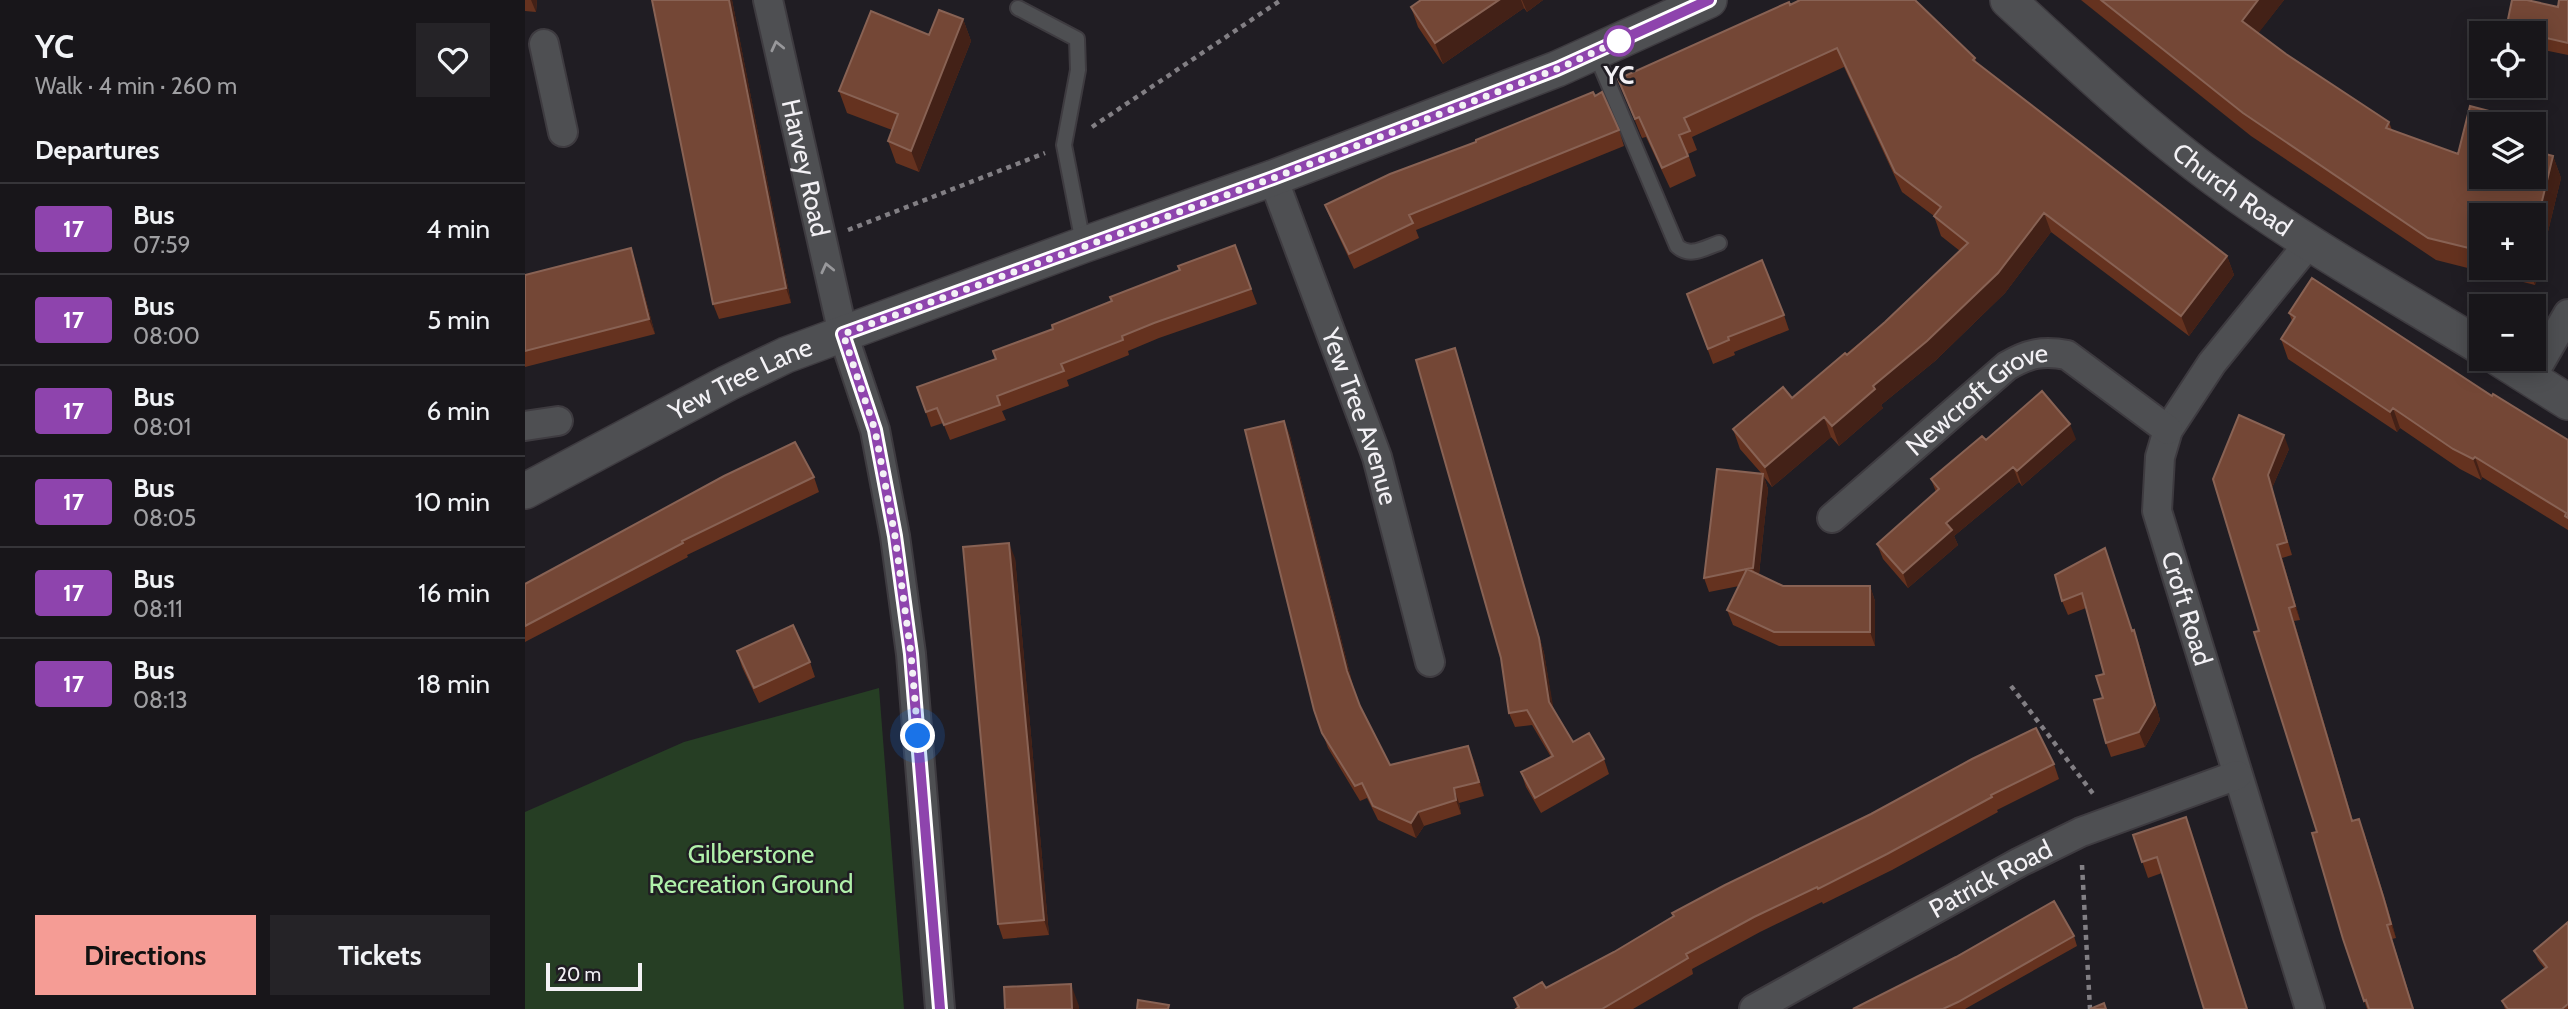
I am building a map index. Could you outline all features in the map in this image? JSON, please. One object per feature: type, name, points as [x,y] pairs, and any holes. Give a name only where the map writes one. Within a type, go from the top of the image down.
[{"type":"street","name":"Harvey Road","points":[[768,0],[843,334],[875,430],[897,549],[911,654],[940,1009]]},
{"type":"street","name":"Yew Tree Lane","points":[[525,491],[786,355],[1273,178],[1557,69],[1709,0]]},
{"type":"street","name":"Church Road","points":[[2008,0],[2161,137],[2218,181],[2310,242],[2469,340]]},
{"type":"street","points":[[544,44],[539,82],[563,132]]},
{"type":"street","name":"Yew Tree Avenue","points":[[1273,178],[1377,457],[1430,662]]},
{"type":"street","name":"Croft Road","points":[[2310,242],[2212,363],[2168,430],[2160,457],[2157,511],[2310,1009]]},
{"type":"street","points":[[2531,378],[2568,314]]},
{"type":"street","name":"Newcroft Grove","points":[[1832,518],[2007,366],[2022,356],[2051,352],[2067,355],[2168,430]]},
{"type":"street","points":[[2520,371],[2568,402]]},
{"type":"street","points":[[525,426],[558,421]]},
{"type":"street","name":"Patrick Road","points":[[1761,1007],[2020,862],[2081,832],[2237,775]]},
{"type":"lane","points":[[1018,8],[1077,39],[1077,70],[1064,145],[1083,245]]},
{"type":"lane","points":[[1595,52],[1677,246],[1682,251],[1692,253],[1719,243]]},
{"type":"path","points":[[2011,686],[2114,821]]},
{"type":"path","points":[[2081,832],[2090,1009]]},
{"type":"green space","name":"Gilberstone Recreation Ground","points":[[879,688],[904,1009],[525,1009],[525,812],[684,742]]},
{"type":"building","points":[[652,0],[729,0],[786,288],[713,304]]},
{"type":"building","points":[[1421,0],[1499,0],[1435,43],[1411,7]]},
{"type":"building","points":[[1800,0],[1915,0],[1975,58],[1973,60],[2227,256],[2181,316],[2044,213],[1998,273],[1927,341],[1873,386],[1875,389],[1832,426],[1824,417],[1765,467],[1733,429],[1783,387],[1792,398],[1845,353],[1847,355],[1968,243],[1934,216],[1941,207],[1895,172],[1837,48],[1684,118],[1690,131],[1679,135],[1688,156],[1662,168],[1639,117],[1635,119],[1618,79],[1789,2],[1790,5]]},
{"type":"building","points":[[2101,0],[2258,0],[2242,21],[2286,54],[2389,122],[2386,128],[2458,154],[2470,106],[2493,112],[2469,112],[2469,189],[2545,189],[2542,203],[2469,203],[2469,248],[2428,238],[2243,113]]},
{"type":"building","points":[[2512,0],[2527,0],[2558,7],[2559,0],[2568,0],[2568,43],[2546,38],[2546,21],[2508,21]]},
{"type":"building","points":[[939,10],[963,19],[911,151],[888,141],[898,114],[839,91],[871,11],[929,35]]},
{"type":"building","points":[[1593,92],[1595,96],[1602,92],[1619,130],[1409,215],[1413,223],[1349,254],[1325,205],[1390,174],[1476,142]]},
{"type":"building","points":[[2546,154],[2553,156],[2546,185]]},
{"type":"building","points":[[1235,245],[1251,289],[1154,323],[1122,336],[1123,340],[1061,364],[1064,371],[997,396],[1000,405],[944,425],[937,408],[926,412],[917,387],[996,359],[993,351],[1053,329],[1052,325],[1112,301],[1110,297],[1180,270],[1178,266]]},
{"type":"building","points":[[631,248],[649,319],[525,351],[525,275]]},
{"type":"building","points":[[1762,260],[1784,315],[1728,337],[1729,340],[1708,349],[1687,294]]},
{"type":"building","points":[[2312,278],[2492,396],[2493,394],[2568,440],[2568,518],[2566,513],[2475,457],[2473,459],[2453,449],[2393,408],[2390,412],[2281,339],[2295,317],[2289,313]]},
{"type":"building","points":[[1455,348],[1539,638],[1549,702],[1573,742],[1589,733],[1604,759],[1535,798],[1521,772],[1553,756],[1527,710],[1509,713],[1501,658],[1416,360]]},
{"type":"building","points":[[2042,391],[2070,424],[2017,471],[2013,467],[1946,523],[1952,530],[1903,573],[1877,544],[1939,489],[1931,479],[1982,436],[1986,440]]},
{"type":"building","points":[[2239,415],[2284,435],[2268,475],[2287,542],[2277,545],[2295,606],[2289,608],[2352,821],[2359,819],[2383,896],[2391,924],[2387,925],[2413,1009],[2369,1009],[2343,939],[2312,833],[2317,832],[2254,632],[2259,631],[2213,479]]},
{"type":"building","points":[[1284,421],[1347,671],[1360,706],[1390,765],[1468,746],[1479,782],[1454,788],[1456,800],[1418,812],[1411,823],[1373,806],[1362,783],[1355,786],[1322,733],[1314,710],[1245,430]]},
{"type":"building","points":[[795,442],[814,477],[682,541],[683,543],[525,626],[525,584],[724,476]]},
{"type":"building","points":[[1717,469],[1763,474],[1753,568],[1704,578]]},
{"type":"building","points":[[1009,543],[1044,920],[998,924],[963,547]]},
{"type":"building","points":[[2105,548],[2132,631],[2134,630],[2155,705],[2139,732],[2106,743],[2094,700],[2103,698],[2096,676],[2104,674],[2082,593],[2062,601],[2055,575]]},
{"type":"building","points":[[1747,569],[1783,586],[1870,586],[1870,632],[1774,632],[1727,610]]},
{"type":"building","points":[[793,625],[810,662],[754,688],[737,651]]},
{"type":"building","points":[[2036,728],[2054,764],[1991,795],[1992,797],[1887,854],[1754,917],[1686,954],[1688,958],[1602,1009],[1516,1009],[1519,1007],[1514,998],[1542,982],[1546,988],[1614,952],[1674,916],[1672,913]]},
{"type":"building","points":[[2186,817],[2247,1009],[2204,1009],[2157,857],[2142,862],[2133,835]]},
{"type":"building","points":[[2054,901],[2074,936],[1958,1002],[1943,1009],[1853,1009],[1956,957]]},
{"type":"building","points":[[2568,922],[2568,1004],[2562,1009],[2508,1009],[2502,1001],[2547,967],[2534,951]]},
{"type":"building","points":[[1071,984],[1072,1009],[1005,1009],[1004,987]]},
{"type":"building","points":[[1138,1000],[1169,1005],[1168,1009],[1137,1009]]},
{"type":"building","points":[[2104,1003],[2106,1009],[2090,1009]]},
{"type":"bus line","name":"17","points":[[940,1009],[911,654],[895,536],[875,430],[843,334],[1273,178],[1557,69],[1709,0]]},
{"type":"place","name":"YC","points":[[1619,41]]},
{"type":"route","points":[[918,736],[911,654],[895,536],[875,430],[843,334],[1273,178],[1557,69],[1619,41]]}]
